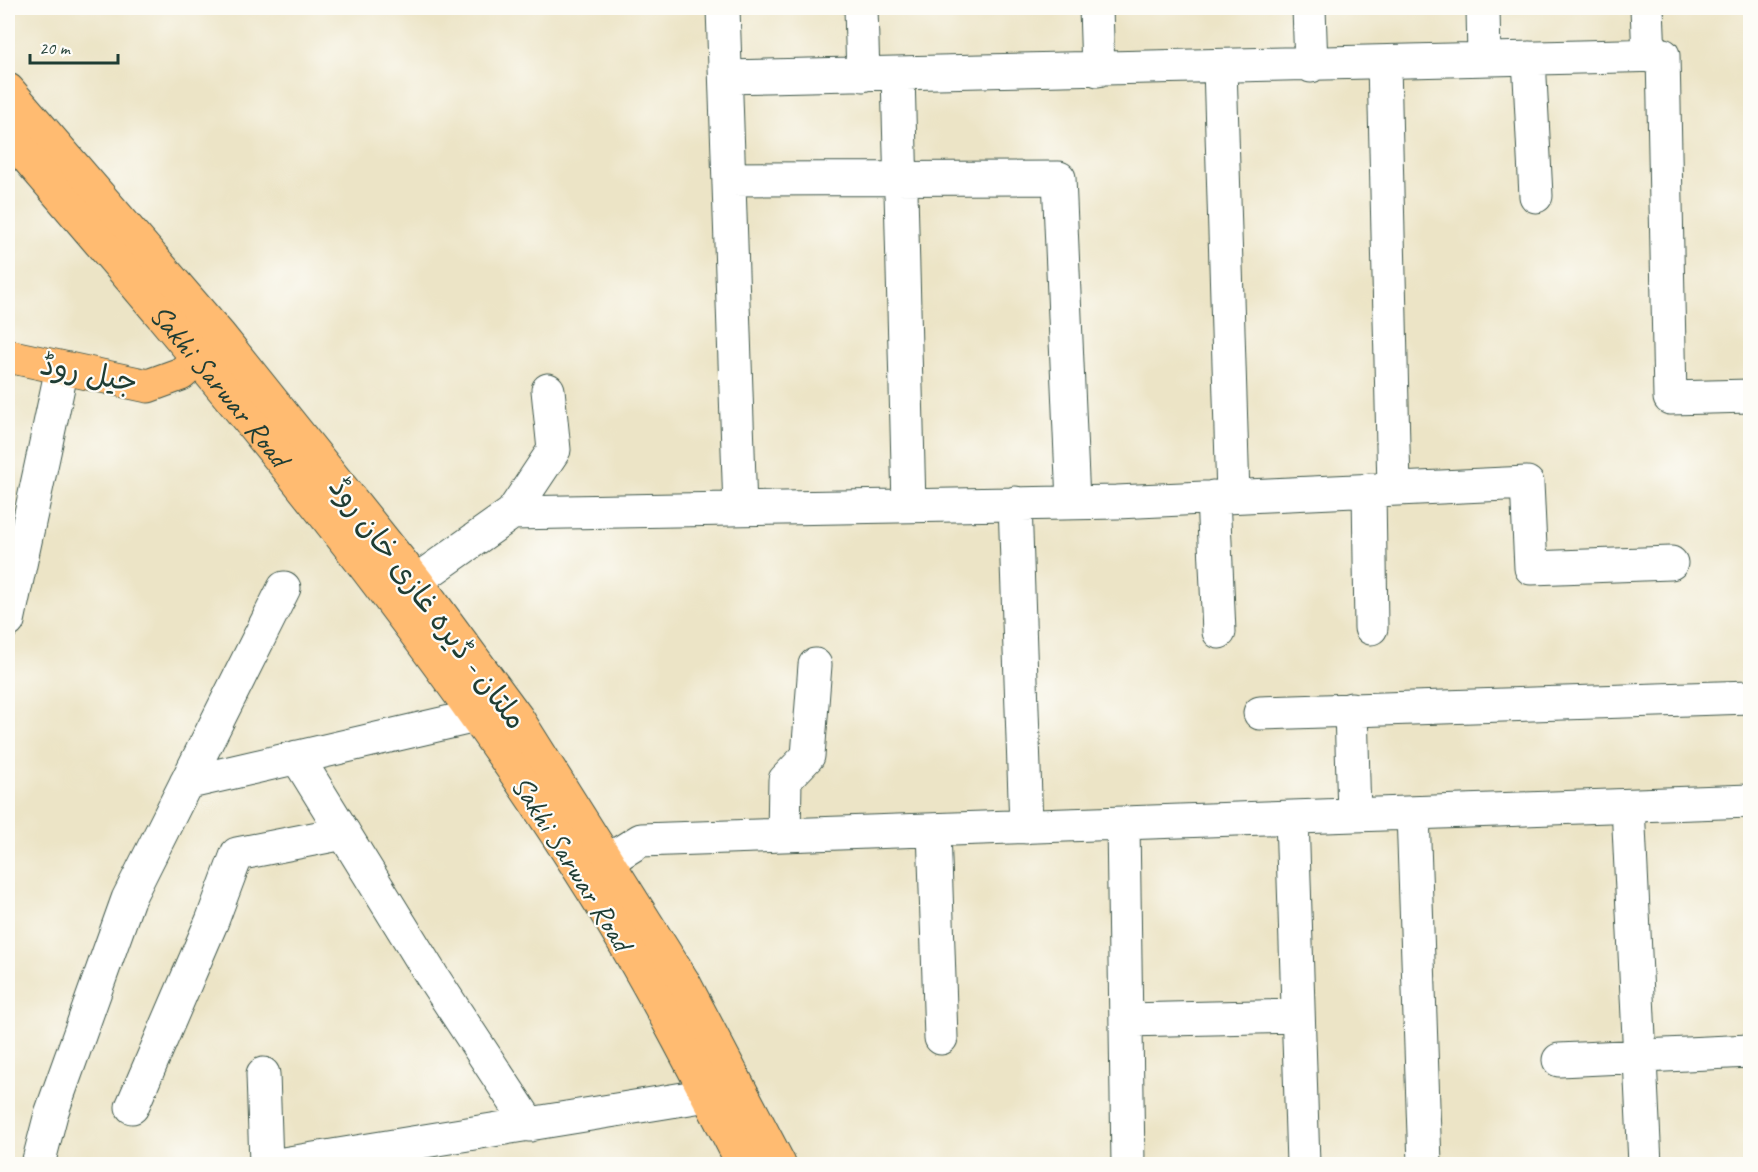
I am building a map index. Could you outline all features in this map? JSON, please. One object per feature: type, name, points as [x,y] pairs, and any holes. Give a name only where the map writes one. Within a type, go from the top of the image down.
[{"type":"main road","name":"ملتان - ڈیرہ غازی خان روڈ","points":[[8,90],[220,336],[416,581],[516,718],[607,861],[671,992],[779,1164]]},
{"type":"main road","name":"Sakhi Sarwar Road","points":[[8,135],[200,358],[391,598],[476,716],[594,891],[671,992],[708,1095],[743,1164]]},
{"type":"main road","name":"جیل روڈ","points":[[8,356],[148,386],[181,374],[200,358]]},
{"type":"street","points":[[723,8],[740,509]]},
{"type":"street","points":[[861,8],[863,75]]},
{"type":"street","points":[[1096,8],[1098,70]]},
{"type":"street","points":[[1309,8],[1311,66]]},
{"type":"street","points":[[1483,8],[1484,59]]},
{"type":"street","points":[[1647,8],[1649,56]]},
{"type":"street","points":[[726,77],[1311,66],[1484,59],[1663,56],[1671,398],[1750,396]]},
{"type":"street","points":[[1529,58],[1536,196]]},
{"type":"street","points":[[1371,628],[1382,490],[1384,63]]},
{"type":"street","points":[[1220,68],[1223,497],[1220,632]]},
{"type":"street","points":[[898,74],[909,505]]},
{"type":"street","points":[[729,179],[1059,178],[1073,502]]},
{"type":"street","points":[[8,621],[62,368]]},
{"type":"street","points":[[416,581],[512,513],[554,450],[548,390]]},
{"type":"street","points":[[512,513],[1073,502],[1527,483],[1531,568],[1671,563]]},
{"type":"street","points":[[1016,503],[1026,827]]},
{"type":"street","points":[[38,1164],[51,1114],[128,899],[284,588]]},
{"type":"street","points":[[784,835],[785,780],[808,756],[815,665]]},
{"type":"street","points":[[1260,713],[1750,697]]},
{"type":"street","points":[[1351,709],[1354,815]]},
{"type":"street","points":[[186,783],[476,716]]},
{"type":"street","points":[[297,757],[432,976],[530,1125]]},
{"type":"street","points":[[607,861],[640,840],[1750,801]]},
{"type":"street","points":[[1628,806],[1645,1164]]},
{"type":"street","points":[[1413,813],[1425,1164]]},
{"type":"street","points":[[1292,817],[1303,1164]]},
{"type":"street","points":[[1123,823],[1128,1164]]},
{"type":"street","points":[[934,830],[941,1038]]},
{"type":"street","points":[[132,1107],[212,921],[237,854],[344,833]]},
{"type":"street","points":[[1126,1020],[1298,1016]]},
{"type":"street","points":[[1559,1060],[1750,1051]]},
{"type":"street","points":[[263,1074],[266,1164]]},
{"type":"street","points":[[283,1164],[378,1157],[530,1125],[708,1095]]}]
